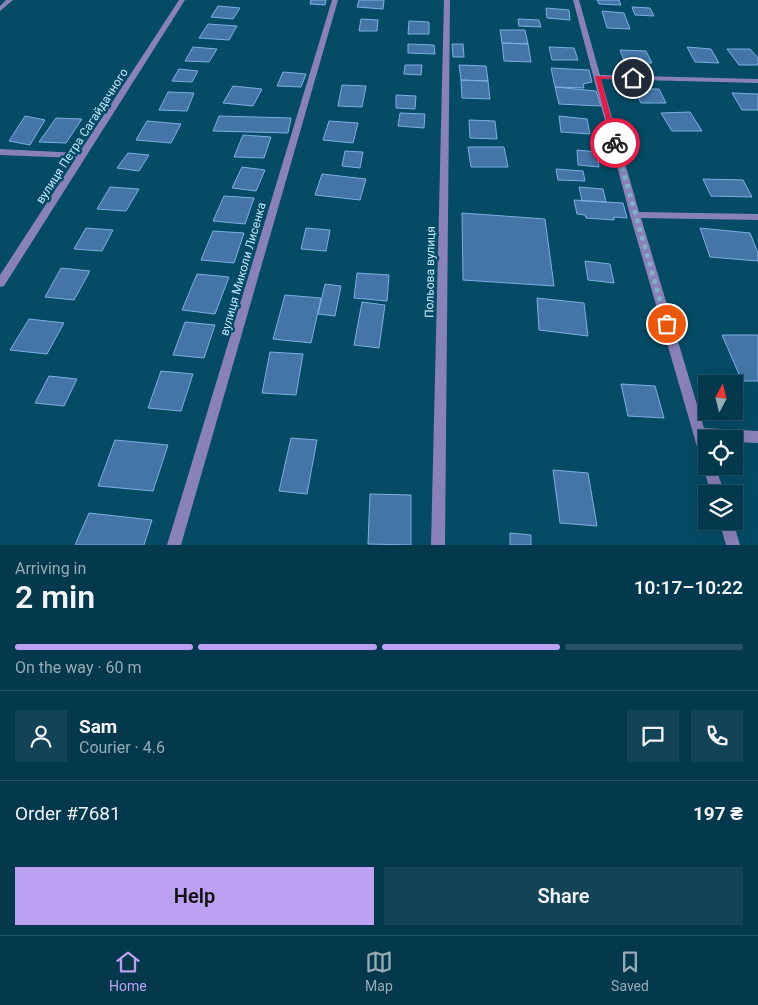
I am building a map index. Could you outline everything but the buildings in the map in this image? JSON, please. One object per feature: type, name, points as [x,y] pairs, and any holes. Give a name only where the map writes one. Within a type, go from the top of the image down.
[{"type":"street","points":[[0,9],[10,0]]},
{"type":"street","name":"вулиця Петра Сагайдачного","points":[[0,283],[182,0]]},
{"type":"street","name":"вулиця Миколи Лисенка","points":[[174,545],[335,0]]},
{"type":"street","name":"Польова вулиця","points":[[438,545],[447,0]]},
{"type":"street","points":[[576,0],[635,215],[698,431]]},
{"type":"street","points":[[597,77],[758,81]]},
{"type":"street","points":[[0,152],[83,156]]},
{"type":"street","points":[[635,215],[758,217]]},
{"type":"street","points":[[743,436],[758,437]]},
{"type":"street","points":[[729,530],[733,545]]},
{"type":"way so far","points":[[615,143],[667,324]]},
{"type":"route","points":[[615,143],[597,77],[633,78]]}]
